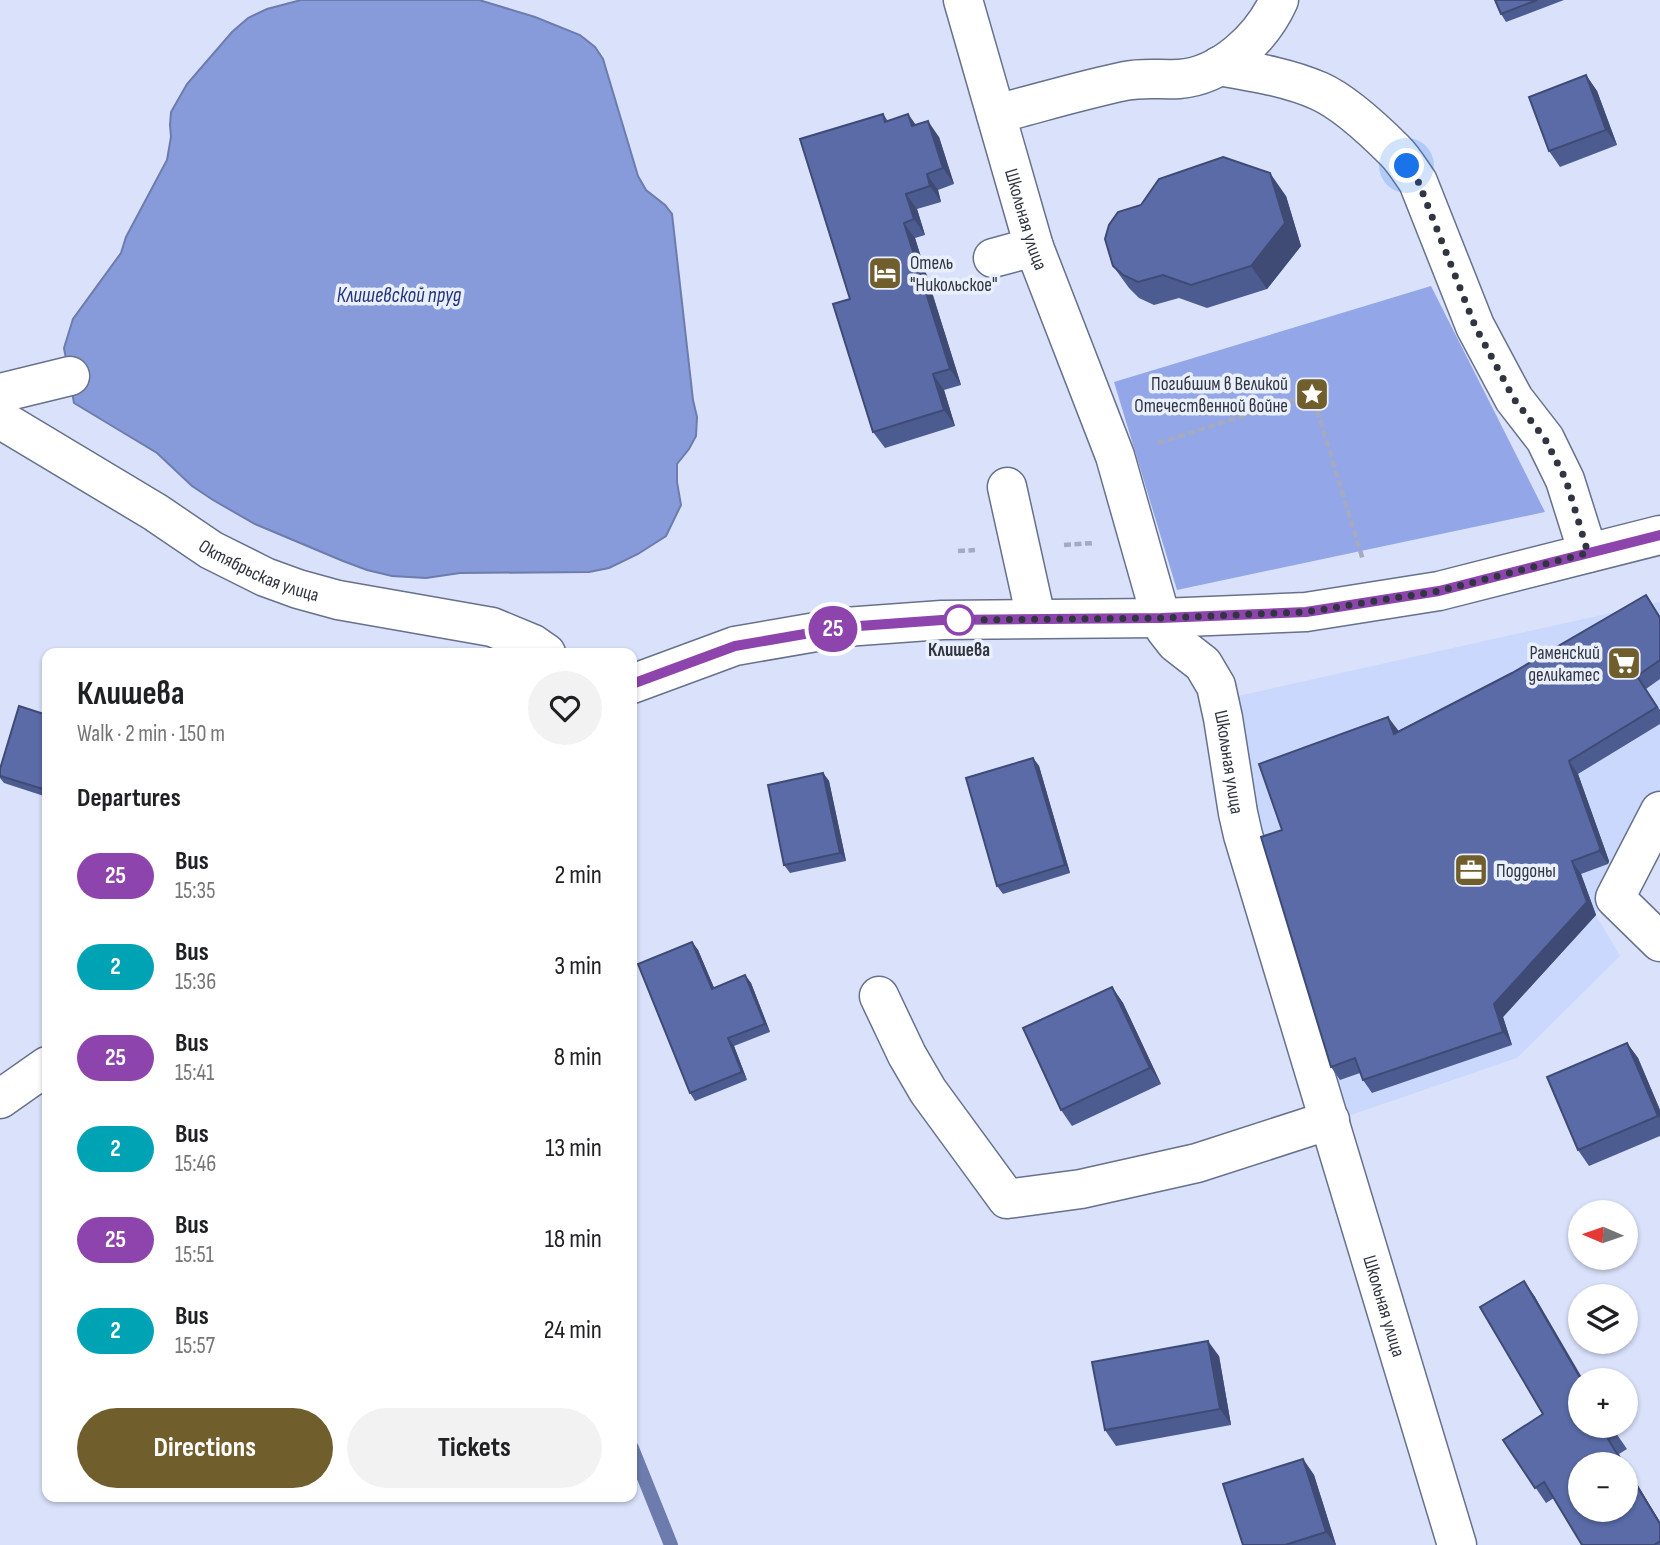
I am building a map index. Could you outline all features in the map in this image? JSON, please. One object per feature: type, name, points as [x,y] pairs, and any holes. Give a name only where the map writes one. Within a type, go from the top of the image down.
[{"type":"street","name":"Школьная улица","points":[[963,0],[1034,247],[1071,298],[1165,629],[1176,643],[1203,664],[1216,686],[1243,835],[1457,1545]]},
{"type":"street","points":[[996,114],[1128,80],[1200,76],[1244,48],[1259,32],[1279,0]]},
{"type":"street","points":[[1219,66],[1285,79],[1321,92],[1345,107],[1397,153],[1407,166],[1418,181],[1475,326],[1514,399],[1545,439],[1566,480],[1588,553]]},
{"type":"street","points":[[993,258],[1034,247]]},
{"type":"street","points":[[0,393],[69,376]]},
{"type":"street","name":"Октябрьская улица","points":[[0,419],[155,512],[211,550],[265,578],[338,600],[492,627],[539,648]]},
{"type":"street","points":[[1007,487],[1036,618]]},
{"type":"street","points":[[637,682],[735,646],[845,627],[942,620],[1161,618],[1306,612],[1439,591],[1660,535]]},
{"type":"street","points":[[1660,811],[1615,898],[1660,942]]},
{"type":"street","points":[[879,996],[907,1055],[928,1091],[1007,1199],[1081,1189],[1196,1163],[1330,1120]]},
{"type":"street","points":[[0,1099],[42,1070]]},
{"type":"path","points":[[1115,456],[1312,394],[1376,601]]},
{"type":"shaded area","points":[[1431,286],[1545,512],[1177,590],[1114,382]]},
{"type":"shaded area","points":[[1660,602],[1660,789],[1596,915],[1620,956],[1517,1058],[1345,1117],[1256,852],[1229,698]]},
{"type":"water","name":"Клишевской пруд","points":[[301,0],[479,0],[535,17],[580,35],[595,47],[603,59],[638,176],[646,190],[672,214],[697,417],[696,436],[677,464],[681,505],[666,536],[609,568],[589,572],[460,573],[426,578],[392,576],[343,561],[255,524],[192,486],[157,453],[74,403],[64,348],[73,319],[121,253],[126,237],[167,160],[171,112],[187,84],[232,32],[248,18],[267,9]]},
{"type":"building","points":[[1495,0],[1537,0],[1501,14]]},
{"type":"building","points":[[1586,75],[1606,130],[1549,151],[1529,97]]},
{"type":"building","points":[[883,114],[885,122],[908,114],[912,126],[928,121],[943,168],[927,174],[930,186],[906,194],[914,219],[904,223],[950,369],[933,374],[944,410],[873,432],[833,304],[850,299],[800,139]]},
{"type":"building","points":[[1223,157],[1270,173],[1285,223],[1251,266],[1191,285],[1163,275],[1138,282],[1123,275],[1113,266],[1105,239],[1109,225],[1118,212],[1141,205],[1159,179]]},
{"type":"building","points":[[1646,595],[1660,618],[1660,660],[1637,676],[1657,707],[1569,761],[1600,848],[1599,851],[1572,861],[1587,902],[1494,1004],[1503,1032],[1363,1080],[1355,1058],[1331,1067],[1261,837],[1282,830],[1259,764],[1388,717],[1394,734],[1512,673]]},
{"type":"building","points":[[19,706],[42,713],[42,789],[0,776]]},
{"type":"building","points":[[1033,758],[1065,865],[997,886],[966,778]]},
{"type":"building","points":[[823,773],[840,853],[784,865],[768,785]]},
{"type":"building","points":[[692,942],[712,989],[745,975],[765,1024],[728,1038],[742,1072],[690,1093],[638,964]]},
{"type":"building","points":[[1112,987],[1150,1068],[1061,1110],[1023,1028]]},
{"type":"building","points":[[1627,1043],[1658,1116],[1578,1150],[1547,1077]]},
{"type":"building","points":[[1524,1281],[1574,1368],[1568,1368],[1568,1438],[1609,1438],[1616,1452],[1568,1452],[1568,1522],[1544,1482],[1535,1488],[1503,1440],[1543,1414],[1480,1307]]},
{"type":"building","points":[[1208,1341],[1220,1409],[1105,1430],[1092,1362]]},
{"type":"building","points":[[1303,1459],[1326,1532],[1285,1545],[1243,1545],[1223,1484]]},
{"type":"building","points":[[1638,1488],[1660,1524],[1660,1541],[1654,1545],[1582,1545],[1568,1522],[1638,1522]]},
{"type":"waterway","points":[[637,1460],[671,1545]]},
{"type":"bus line","name":"25","points":[[637,682],[735,646],[845,627],[942,620],[1161,618],[1306,612],[1439,591],[1660,535]]},
{"type":"place","name":"Отель \"Никольское\"","points":[[885,273]]},
{"type":"place","name":"Погибшим в Великой Отечественной войне","points":[[1312,394]]},
{"type":"place","name":"Клишева","points":[[959,620]]},
{"type":"place","name":"Раменский деликатес","points":[[1624,663]]},
{"type":"place","name":"Поддоны","points":[[1471,870]]},
{"type":"route","points":[[959,620],[1161,618],[1306,612],[1439,591],[1588,553],[1566,480],[1545,439],[1514,399],[1475,326],[1418,181],[1407,166]]}]
